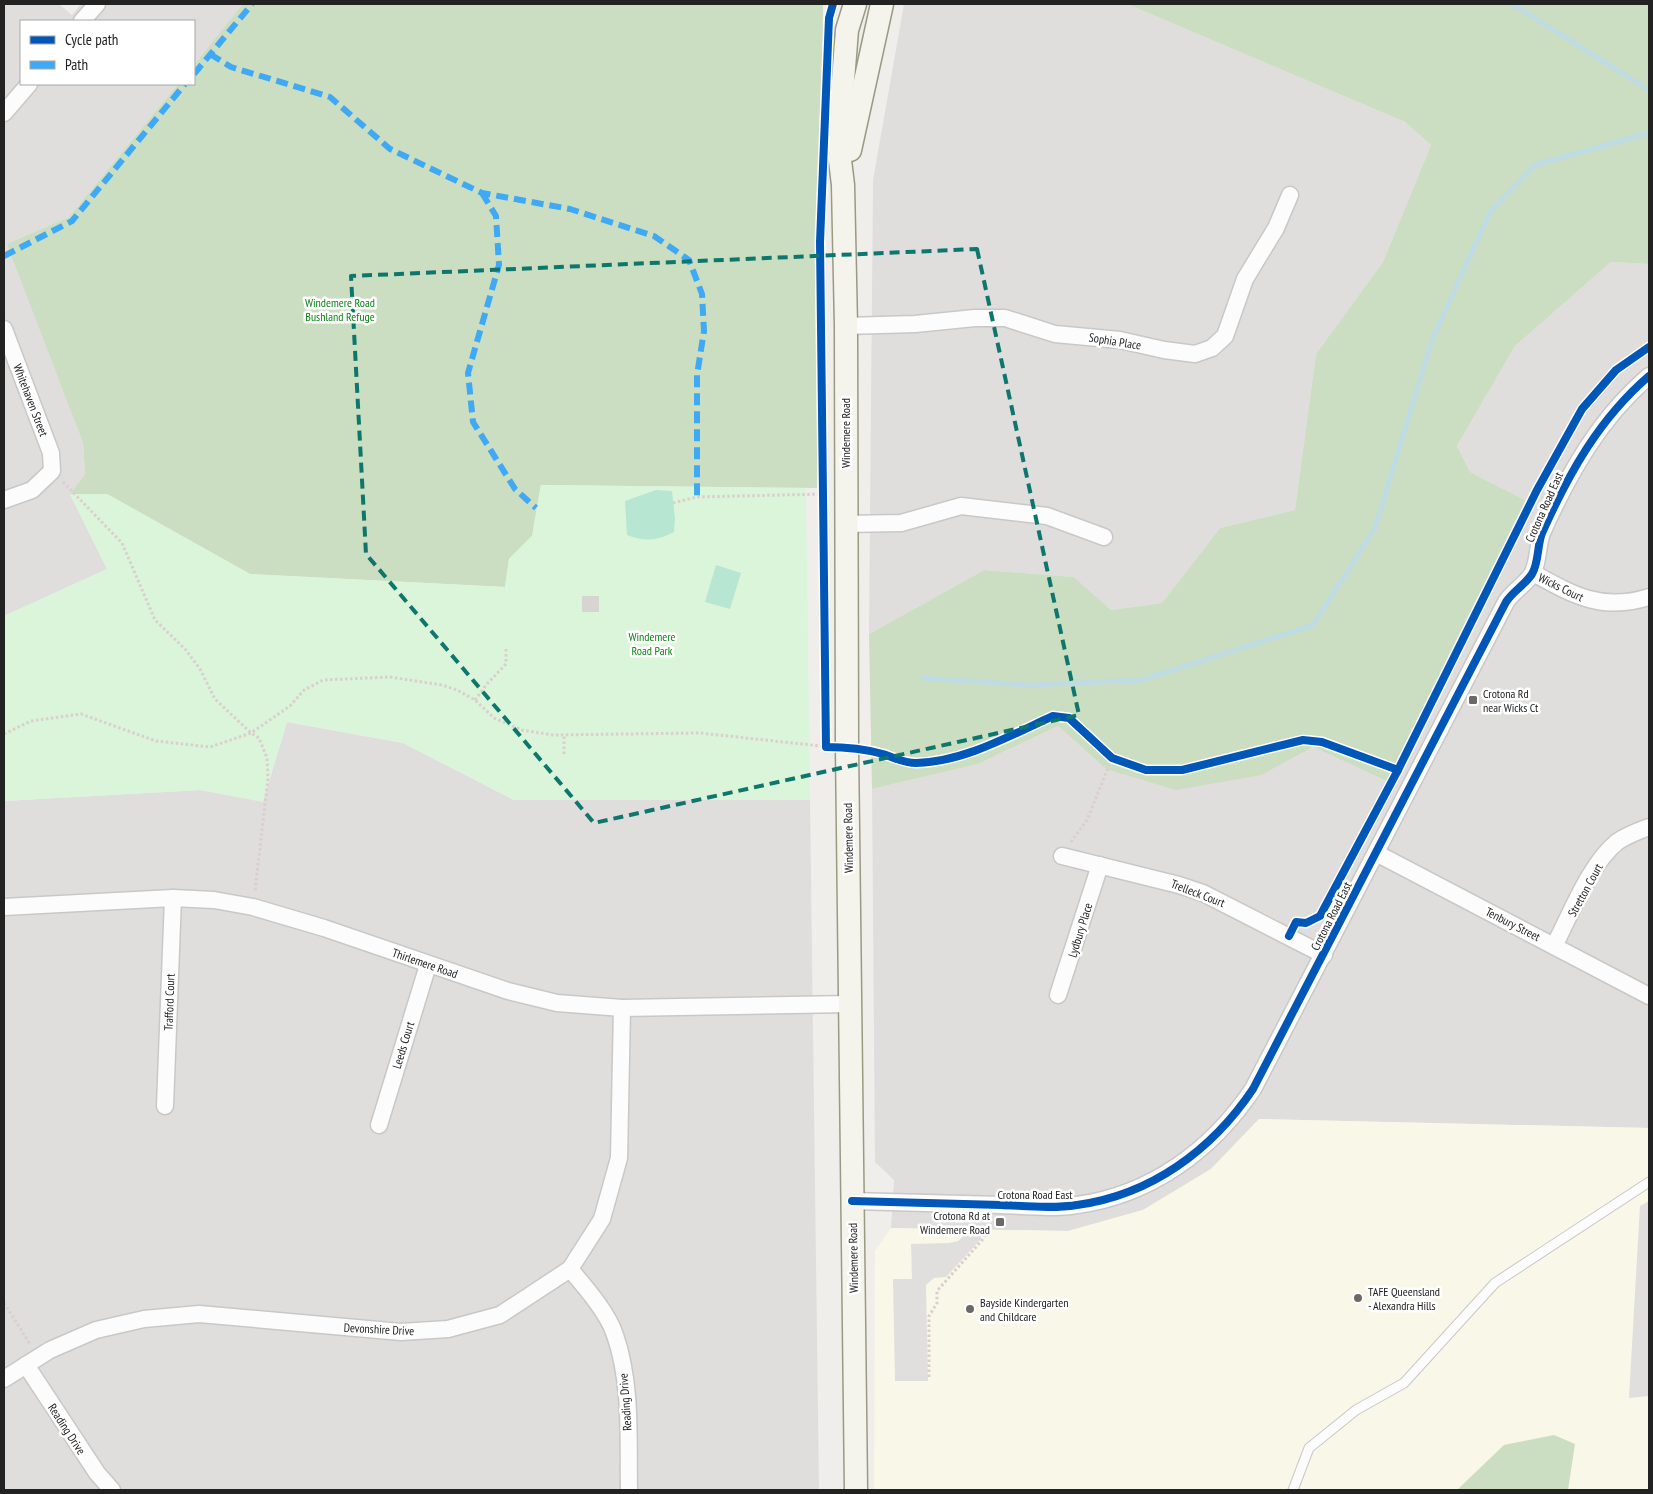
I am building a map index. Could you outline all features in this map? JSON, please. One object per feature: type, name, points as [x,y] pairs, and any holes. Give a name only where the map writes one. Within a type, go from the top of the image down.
[{"type":"main road","name":"Windemere Road","points":[[855,4],[847,30],[838,144],[843,185],[846,326],[834,493],[845,524],[856,1490]]},
{"type":"main road","name":"Windemere Road","points":[[843,185],[882,4]]},
{"type":"street","points":[[83,20],[97,4]]},
{"type":"street","points":[[4,113],[28,85]]},
{"type":"street","name":"Sophia Place","points":[[846,326],[1005,318],[1054,334],[1120,340],[1164,350],[1195,354],[1212,348],[1225,336],[1245,279],[1276,228],[1290,196]]},
{"type":"street","name":"Whitehaven Street","points":[[4,329],[51,452],[52,471]]},
{"type":"street","name":"Crotona Road East","points":[[852,1201],[1040,1206],[1077,1205],[1128,1192],[1174,1170],[1211,1142],[1242,1105],[1263,1071],[1506,602],[1526,583],[1533,573],[1541,537],[1581,454],[1607,417],[1649,376]]},
{"type":"street","points":[[4,500],[32,490],[52,471]]},
{"type":"street","points":[[845,524],[902,523],[961,506],[1047,516],[1104,537]]},
{"type":"street","name":"Wicks Court","points":[[1533,573],[1577,596],[1598,603],[1622,603],[1649,597]]},
{"type":"street","name":"Stretton Court","points":[[1554,946],[1606,852],[1619,841],[1649,827]]},
{"type":"street","name":"Tenbury Street","points":[[1376,853],[1649,996]]},
{"type":"street","name":"Trelleck Court","points":[[1062,856],[1179,885],[1203,893],[1324,954]]},
{"type":"street","name":"Lydbury Place","points":[[1058,995],[1100,865]]},
{"type":"street","name":"Thirlemere Road","points":[[4,907],[173,898],[214,900],[253,907],[324,928],[508,991],[557,1003],[622,1008],[850,1004]]},
{"type":"street","name":"Trafford Court","points":[[165,1106],[173,898]]},
{"type":"street","name":"Leeds Court","points":[[379,1125],[428,965]]},
{"type":"street","name":"Devonshire Drive","points":[[4,1379],[32,1361],[96,1330],[144,1319],[199,1314],[401,1332],[448,1329],[500,1315],[570,1269],[602,1219],[619,1158],[622,1008]]},
{"type":"street","name":"Reading Drive","points":[[570,1269],[590,1294],[615,1334],[626,1384],[629,1490]]},
{"type":"street","name":"Reading Drive","points":[[32,1361],[97,1473],[112,1490]]},
{"type":"lane","points":[[1293,1490],[1309,1448],[1356,1410],[1404,1383],[1494,1283],[1649,1182]]},
{"type":"path","points":[[822,194],[820,242],[834,493],[825,609]]},
{"type":"path","points":[[52,471],[122,544],[155,620],[185,649],[200,669],[214,699],[259,738],[266,758],[268,778],[253,907]]},
{"type":"path","points":[[673,503],[697,497],[834,493]]},
{"type":"path","points":[[475,700],[506,664],[506,649]]},
{"type":"path","points":[[4,734],[31,721],[81,714],[156,741],[210,747],[251,733],[290,706],[304,690],[323,680],[390,677],[442,685],[475,700],[494,718],[522,730],[564,735],[700,733],[826,747],[826,737]]},
{"type":"path","points":[[564,735],[564,754]]},
{"type":"path","points":[[1062,856],[1087,820],[1109,755],[1120,761]]},
{"type":"path","points":[[929,1377],[929,1316],[937,1303],[937,1291],[983,1239],[986,1233]]},
{"type":"path","points":[[4,1303],[32,1361]]},
{"type":"highlighted area","points":[[977,249],[1079,715],[594,823],[366,554],[351,276]]},
{"type":"shaded area","points":[[4,4],[59,4],[72,15],[81,4],[244,4],[195,64],[195,20],[20,20],[20,85],[177,85],[69,217],[8,244],[83,443],[85,474],[70,494],[107,569],[4,616]]},
{"type":"shaded area","points":[[904,4],[1127,4],[1405,122],[1431,145],[1383,262],[1316,354],[1295,510],[1220,528],[1162,603],[1111,610],[1074,577],[984,570],[869,634],[873,180]]},
{"type":"shaded area","points":[[1611,262],[1649,264],[1649,1128],[1259,1119],[1211,1169],[1143,1210],[1068,1231],[891,1228],[894,1180],[875,1162],[872,789],[978,764],[1058,726],[1106,769],[1262,775],[1313,747],[1395,785],[1535,505],[1470,472],[1457,446],[1515,346]]},
{"type":"shaded area","points":[[287,722],[403,743],[514,800],[810,800],[819,1490],[4,1490],[4,801],[200,790],[263,801]]},
{"type":"shaded area","name":"TAFE Queensland - Alexandra Hills","points":[[1259,1119],[1649,1128],[1649,1490],[874,1490],[875,1251],[891,1228],[1068,1231],[1143,1210],[1211,1169]]},
{"type":"shaded area","points":[[1649,1201],[1649,1396],[1629,1398],[1640,1206]]},
{"type":"shaded area","points":[[968,1232],[981,1234],[981,1239],[946,1277],[934,1278],[926,1285],[928,1381],[895,1381],[893,1279],[912,1279],[911,1244],[949,1243],[958,1241]]},
{"type":"green space","name":"Windemere Road Bushland Refuge","points":[[243,4],[823,4],[817,488],[541,485],[532,536],[509,559],[505,587],[250,574],[107,494],[70,494],[85,474],[83,443],[7,244],[69,217],[177,85],[195,85],[195,64]]},
{"type":"green space","points":[[1127,4],[1649,4],[1649,264],[1611,262],[1515,346],[1457,446],[1470,472],[1535,505],[1395,785],[1313,747],[1262,775],[1176,790],[1106,769],[1058,726],[978,764],[872,789],[869,634],[984,570],[1074,577],[1111,610],[1162,603],[1220,528],[1295,510],[1316,354],[1383,262],[1431,145],[1405,122]]},
{"type":"green space","name":"Windemere Road Park","points":[[541,485],[806,488],[810,800],[514,800],[403,743],[287,722],[263,802],[200,790],[4,801],[4,616],[107,569],[70,494],[107,494],[250,574],[505,587],[509,559],[532,536]]},
{"type":"green space","points":[[656,490],[672,491],[675,519],[674,532],[651,540],[627,535],[625,501]]},
{"type":"green space","points":[[716,565],[741,573],[730,609],[705,602]]},
{"type":"green space","points":[[1554,1435],[1575,1444],[1568,1490],[1457,1490],[1504,1445]]},
{"type":"building","points":[[582,596],[599,596],[599,612],[582,612]]},
{"type":"waterway","points":[[1512,4],[1649,90]]},
{"type":"waterway","points":[[923,678],[1029,685],[1142,680],[1313,625],[1375,528],[1432,340],[1490,212],[1535,165],[1649,133]]},
{"type":"marked path","points":[[195,73],[252,4]]},
{"type":"marked path","points":[[210,54],[231,67],[330,97],[390,149],[482,193],[570,209],[654,236],[689,260],[702,294],[704,331],[697,375],[697,497]]},
{"type":"marked path","points":[[4,256],[72,221],[184,85]]},
{"type":"marked path","points":[[482,193],[496,216],[499,265],[468,373],[473,422],[515,489],[536,508]]},
{"type":"cycle path","points":[[833,4],[829,18],[820,242],[826,747],[869,751],[912,763],[934,761],[969,753],[1053,716],[1069,718],[1112,758],[1146,770],[1182,770],[1303,740],[1322,742],[1398,770]]},
{"type":"cycle path","points":[[1289,936],[1296,922],[1306,923],[1320,916],[1398,770],[1537,490],[1582,409],[1616,370],[1649,347]]},
{"type":"cycle path","points":[[852,1201],[1058,1207],[1104,1200],[1154,1180],[1199,1150],[1219,1131],[1253,1089],[1506,602],[1532,574],[1536,564],[1542,533],[1563,489],[1600,429],[1615,410],[1649,376]]},
{"type":"place","name":"Crotona Rd near Wicks Ct","points":[[1473,700]]},
{"type":"place","name":"Crotona Rd at Windemere Road","points":[[1000,1222]]},
{"type":"place","name":"TAFE Queensland - Alexandra Hills","points":[[1358,1298]]},
{"type":"place","name":"Bayside Kindergarten and Childcare","points":[[970,1309]]}]
